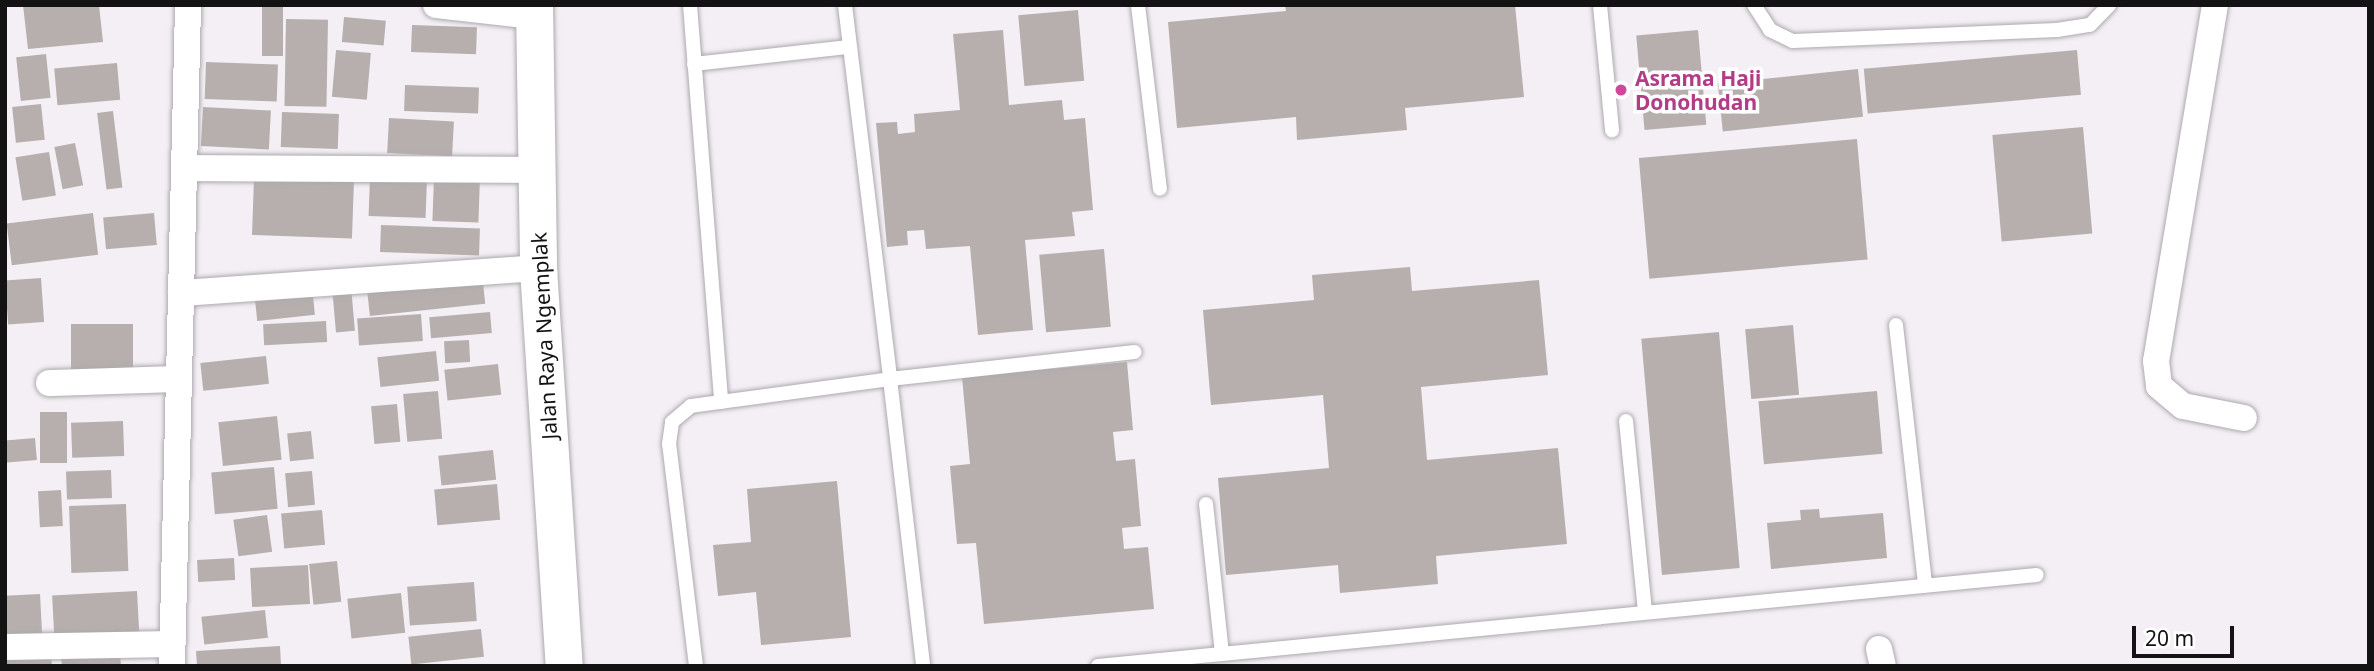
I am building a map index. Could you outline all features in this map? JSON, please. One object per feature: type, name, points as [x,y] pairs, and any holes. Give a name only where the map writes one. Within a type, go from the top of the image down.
[{"type":"main road","name":"Jalan Raya Ngemplak","points":[[534,11],[538,268],[564,666]]},
{"type":"street","points":[[5,647],[172,655],[188,5]]},
{"type":"street","points":[[436,5],[534,11]]},
{"type":"street","points":[[2215,5],[2156,361],[2159,386],[2183,406],[2244,418]]},
{"type":"street","points":[[185,168],[537,170]]},
{"type":"street","points":[[181,293],[538,268]]},
{"type":"street","points":[[49,383],[179,379]]},
{"type":"lane","points":[[690,5],[721,402]]},
{"type":"lane","points":[[845,5],[923,666]]},
{"type":"lane","points":[[1138,5],[1160,189]]},
{"type":"lane","points":[[1600,5],[1612,130]]},
{"type":"lane","points":[[1754,5],[1770,30],[1793,41],[2057,30],[2090,24],[2109,5]]},
{"type":"lane","points":[[694,64],[849,47]]},
{"type":"lane","points":[[1896,325],[1925,584]]},
{"type":"lane","points":[[696,666],[669,444],[672,422],[691,406],[890,379],[1135,352]]},
{"type":"lane","points":[[1626,421],[1645,612]]},
{"type":"lane","points":[[1206,504],[1222,654]]},
{"type":"lane","points":[[1098,666],[2037,575]]},
{"type":"building","points":[[23,5],[99,5],[103,42],[28,49]]},
{"type":"building","points":[[262,5],[283,5],[283,56],[262,56]]},
{"type":"building","points":[[1285,5],[1515,5],[1524,97],[1405,108],[1407,130],[1297,140],[1296,117],[1177,128],[1168,22],[1286,11]]},
{"type":"building","points":[[1078,10],[1084,81],[1024,86],[1018,15]]},
{"type":"building","points":[[344,17],[386,21],[384,46],[342,42]]},
{"type":"building","points":[[286,19],[328,20],[326,107],[284,106]]},
{"type":"building","points":[[412,25],[477,27],[476,54],[411,52]]},
{"type":"building","points":[[1003,30],[1009,105],[1062,100],[1064,120],[1085,118],[1093,210],[1072,212],[1075,236],[1025,240],[1033,330],[978,335],[970,246],[926,249],[924,230],[907,231],[908,245],[887,247],[876,123],[897,122],[898,134],[915,132],[914,114],[960,110],[953,34]]},
{"type":"building","points":[[1698,30],[1706,125],[1645,130],[1636,35]]},
{"type":"building","points":[[336,50],[371,53],[367,100],[332,97]]},
{"type":"building","points":[[2077,50],[2081,95],[1868,113],[1864,69]]},
{"type":"building","points":[[46,54],[51,98],[21,101],[16,57]]},
{"type":"building","points":[[206,62],[278,65],[277,101],[205,99]]},
{"type":"building","points":[[117,63],[120,100],[57,105],[54,68]]},
{"type":"building","points":[[1858,69],[1863,117],[1723,131],[1718,84]]},
{"type":"building","points":[[405,85],[479,88],[478,114],[404,111]]},
{"type":"building","points":[[41,104],[45,140],[16,143],[12,107]]},
{"type":"building","points":[[203,107],[271,111],[269,150],[201,146]]},
{"type":"building","points":[[113,111],[122,187],[107,189],[97,113]]},
{"type":"building","points":[[282,112],[339,114],[338,149],[281,147]]},
{"type":"building","points":[[389,118],[454,121],[452,156],[387,153]]},
{"type":"building","points":[[2083,127],[2092,234],[2002,242],[1992,135]]},
{"type":"building","points":[[1857,139],[1868,260],[1649,279],[1639,158]]},
{"type":"building","points":[[75,143],[83,185],[63,189],[54,147]]},
{"type":"building","points":[[49,152],[56,195],[22,201],[15,157]]},
{"type":"building","points":[[370,176],[427,178],[426,218],[369,216]]},
{"type":"building","points":[[434,176],[480,178],[478,223],[432,221]]},
{"type":"building","points":[[254,178],[354,181],[352,238],[252,235]]},
{"type":"building","points":[[93,213],[98,255],[12,265],[7,224]]},
{"type":"building","points":[[154,213],[157,245],[106,249],[103,217]]},
{"type":"building","points":[[381,225],[480,228],[479,255],[380,252]]},
{"type":"building","points":[[1104,249],[1111,327],[1046,332],[1039,255]]},
{"type":"building","points":[[1410,267],[1412,291],[1539,280],[1548,375],[1421,387],[1427,460],[1558,448],[1567,544],[1436,556],[1438,584],[1340,593],[1338,565],[1226,575],[1218,478],[1329,468],[1323,395],[1211,405],[1203,310],[1314,300],[1312,275]]},
{"type":"building","points":[[482,273],[485,304],[370,316],[367,285]]},
{"type":"building","points":[[41,278],[44,322],[8,324],[5,281]]},
{"type":"building","points":[[351,286],[355,331],[336,332],[332,288]]},
{"type":"building","points":[[312,287],[315,315],[257,321],[254,293]]},
{"type":"building","points":[[490,312],[492,333],[431,338],[429,317]]},
{"type":"building","points":[[421,314],[423,341],[359,345],[357,318]]},
{"type":"building","points":[[326,321],[327,342],[264,345],[263,324]]},
{"type":"building","points":[[71,324],[133,324],[133,372],[71,372]]},
{"type":"building","points":[[1793,325],[1799,395],[1751,399],[1745,329]]},
{"type":"building","points":[[1719,332],[1740,568],[1662,575],[1641,339]]},
{"type":"building","points":[[469,340],[470,362],[445,363],[444,341]]},
{"type":"building","points":[[436,351],[439,381],[380,387],[377,357]]},
{"type":"building","points":[[266,356],[269,384],[203,391],[200,363]]},
{"type":"building","points":[[1127,362],[1133,430],[1113,432],[1116,461],[1135,459],[1141,526],[1122,528],[1124,549],[1148,547],[1154,609],[984,624],[976,543],[957,544],[950,466],[970,464],[962,377]]},
{"type":"building","points":[[498,364],[501,395],[448,400],[444,370]]},
{"type":"building","points":[[438,391],[442,439],[407,442],[403,394]]},
{"type":"building","points":[[1877,391],[1882,454],[1764,464],[1758,401]]},
{"type":"building","points":[[397,404],[400,442],[374,444],[371,406]]},
{"type":"building","points":[[40,412],[67,412],[67,463],[40,463]]},
{"type":"building","points":[[277,416],[282,460],[223,466],[218,422]]},
{"type":"building","points":[[123,421],[124,456],[72,458],[71,423]]},
{"type":"building","points":[[311,431],[314,459],[290,461],[287,434]]},
{"type":"building","points":[[35,438],[37,460],[7,463],[5,441]]},
{"type":"building","points":[[493,450],[496,480],[441,486],[438,456]]},
{"type":"building","points":[[274,467],[278,509],[215,514],[211,472]]},
{"type":"building","points":[[111,470],[112,498],[67,500],[66,472]]},
{"type":"building","points":[[312,471],[315,505],[288,507],[285,473]]},
{"type":"building","points":[[837,481],[851,637],[761,645],[756,592],[718,596],[713,545],[751,542],[747,489]]},
{"type":"building","points":[[497,484],[500,520],[437,525],[434,489]]},
{"type":"building","points":[[61,490],[63,526],[40,527],[38,491]]},
{"type":"building","points":[[126,504],[128,571],[71,573],[69,506]]},
{"type":"building","points":[[1819,509],[1820,518],[1883,513],[1887,558],[1771,569],[1767,523],[1801,520],[1800,510]]},
{"type":"building","points":[[322,510],[325,545],[284,548],[281,514]]},
{"type":"building","points":[[267,515],[272,552],[238,556],[233,520]]},
{"type":"building","points":[[234,558],[235,580],[198,582],[197,560]]},
{"type":"building","points":[[337,561],[341,602],[313,605],[309,564]]},
{"type":"building","points":[[308,565],[310,604],[252,607],[250,568]]},
{"type":"building","points":[[474,582],[477,621],[410,626],[407,587]]},
{"type":"building","points":[[137,591],[139,634],[54,638],[52,595]]},
{"type":"building","points":[[401,593],[405,633],[351,638],[347,599]]},
{"type":"building","points":[[40,594],[42,635],[7,637],[5,596]]},
{"type":"building","points":[[265,610],[268,638],[204,645],[201,617]]},
{"type":"building","points":[[481,629],[484,657],[411,664],[408,637]]},
{"type":"building","points":[[280,646],[281,666],[197,666],[196,651]]},
{"type":"building","points":[[120,653],[121,666],[62,666],[61,657]]},
{"type":"building","points":[[51,655],[52,666],[5,666],[5,658]]},
{"type":"place","name":"Asrama Haji Donohudan","points":[[1621,90]]}]
